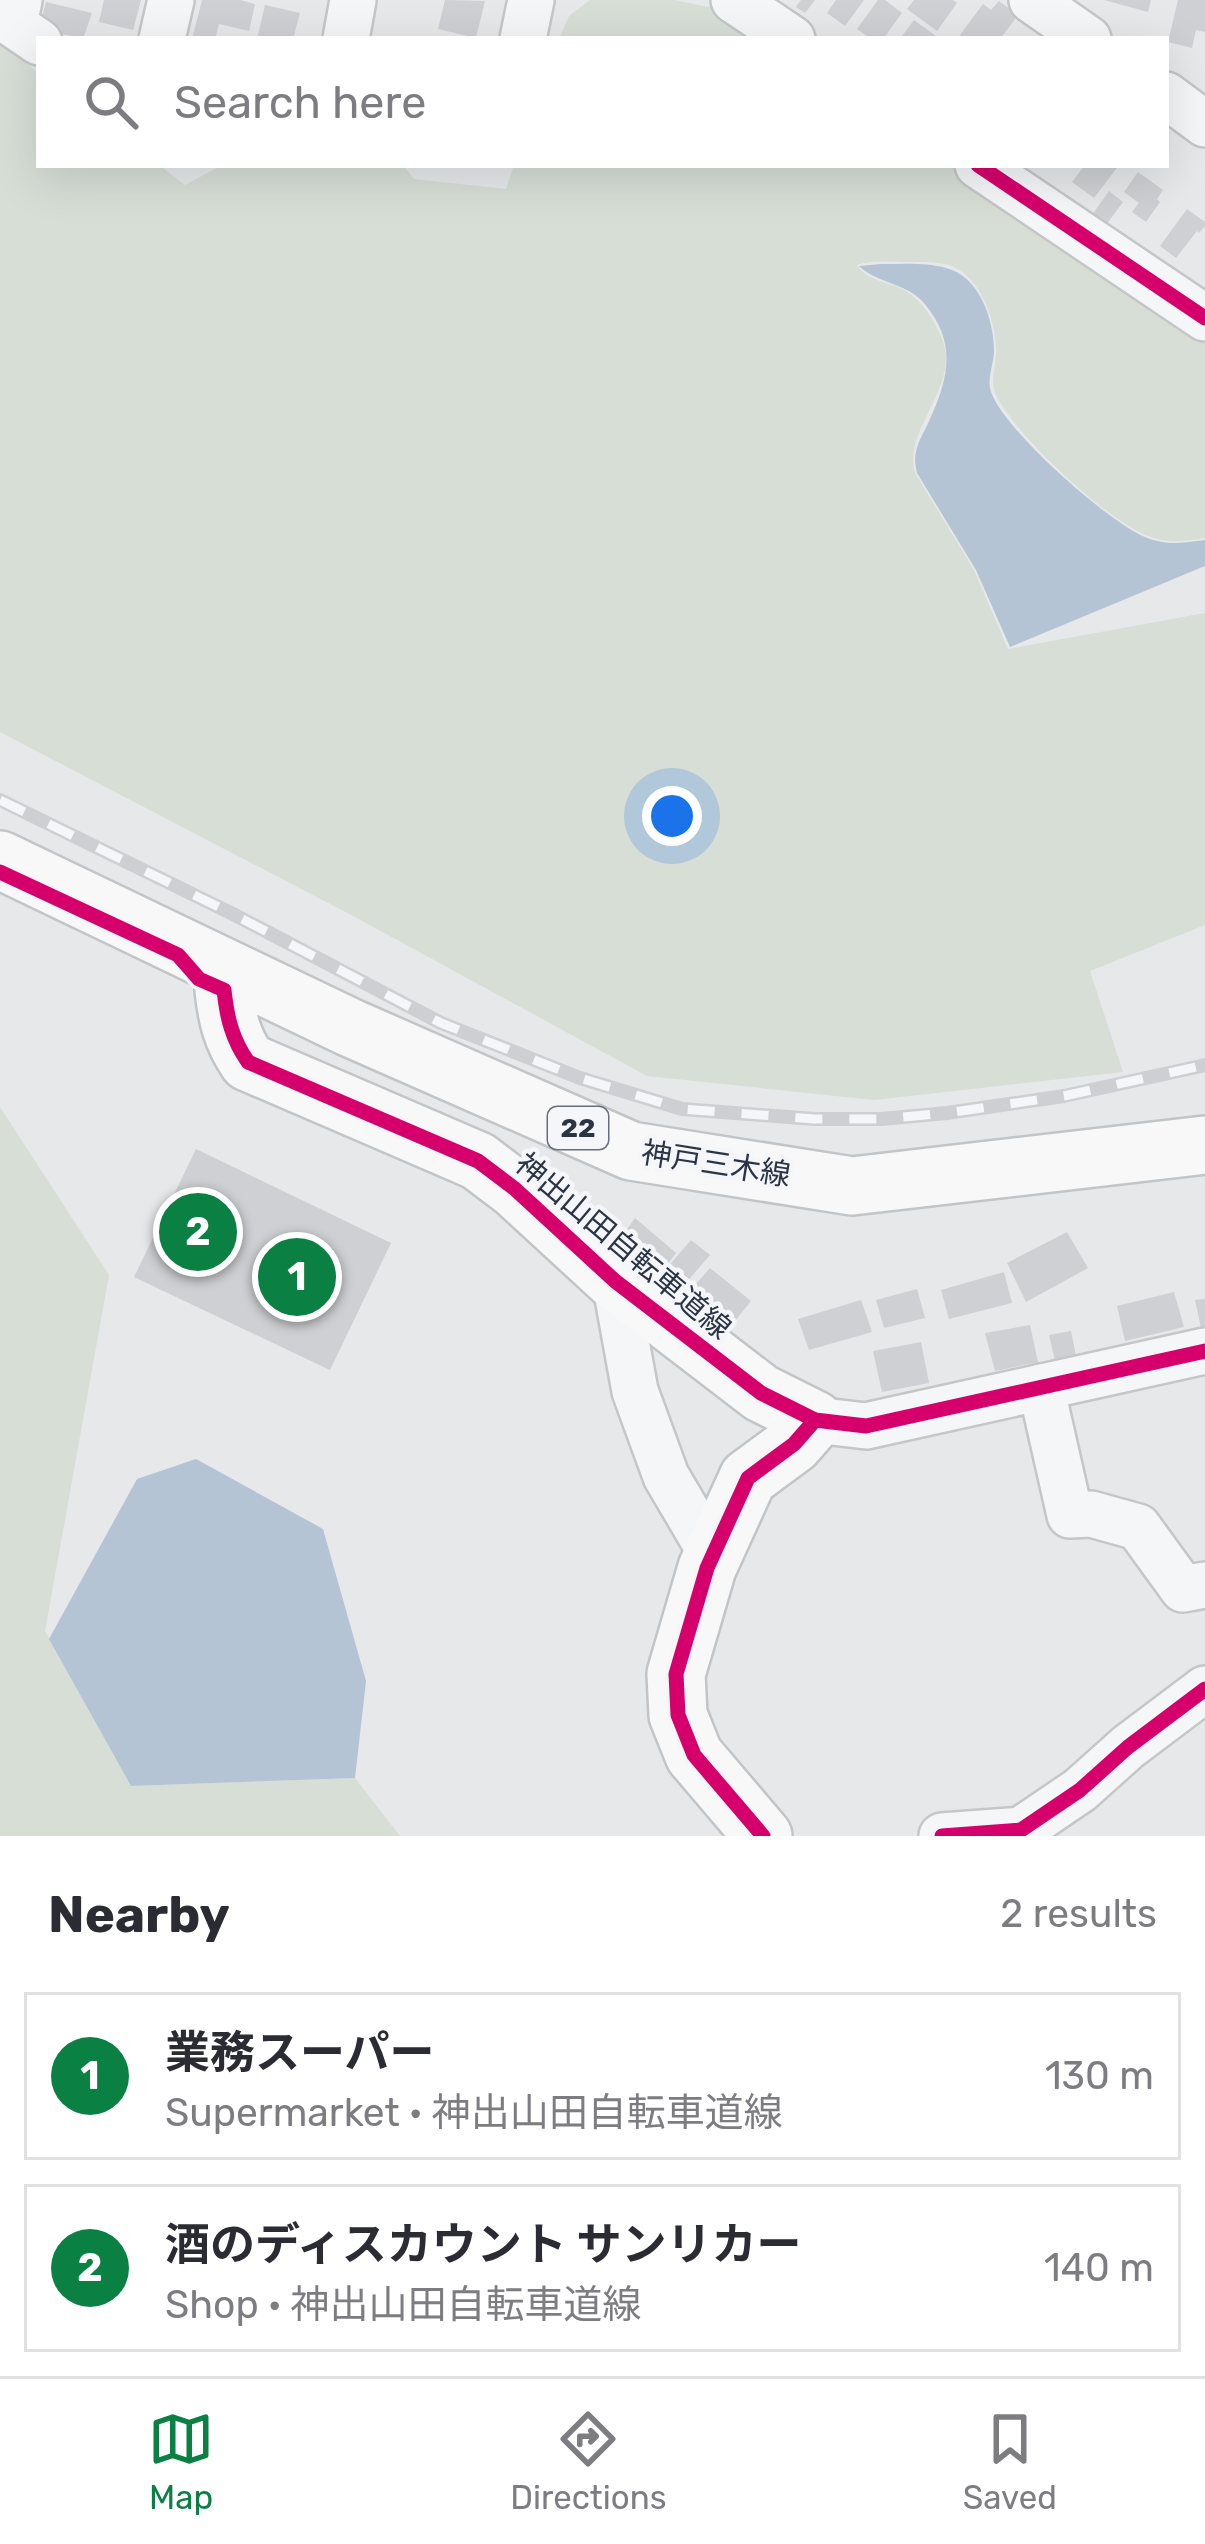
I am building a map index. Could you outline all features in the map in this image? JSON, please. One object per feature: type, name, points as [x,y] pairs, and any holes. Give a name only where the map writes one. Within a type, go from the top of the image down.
[{"type":"main road","name":"神戸三木線","points":[[0,860],[225,979],[352,1028],[631,1151],[852,1186],[1201,1144]]},
{"type":"main road","name":"神出山田自転車道線","points":[[225,979],[226,1015],[233,1041],[248,1062],[478,1161],[615,1282],[761,1394],[815,1420]]},
{"type":"main road","points":[[763,1836],[694,1755],[678,1715],[676,1674],[707,1568],[748,1478],[794,1444],[815,1420]]},
{"type":"street","points":[[19,0],[14,25],[36,40]]},
{"type":"street","points":[[163,36],[171,0]]},
{"type":"street","points":[[346,36],[352,0]]},
{"type":"street","points":[[524,36],[531,0]]},
{"type":"street","points":[[734,0],[787,36]]},
{"type":"street","points":[[1169,97],[1205,124]]},
{"type":"street","points":[[982,168],[1205,318]]},
{"type":"street","points":[[615,1282],[634,1391],[666,1476],[713,1556]]},
{"type":"street","points":[[815,1420],[866,1426],[1205,1351]]},
{"type":"street","points":[[1041,1388],[1070,1515],[1091,1514],[1138,1527],[1183,1588],[1205,1585]]},
{"type":"street","points":[[942,1836],[1021,1830],[1080,1790],[1205,1689]]},
{"type":"shaded area","points":[[590,0],[674,0],[718,9],[758,36],[560,36],[569,16]]},
{"type":"shaded area","points":[[0,43],[36,71],[36,168],[163,168],[185,185],[216,168],[405,168],[414,179],[506,189],[513,168],[952,168],[1205,339],[1205,538],[1158,539],[1133,529],[1089,496],[1042,454],[1006,412],[994,390],[993,325],[970,279],[938,263],[857,265],[867,275],[912,295],[941,336],[944,372],[917,440],[915,473],[974,570],[1008,649],[1205,613],[1205,925],[1090,971],[1123,1072],[874,1100],[647,1076],[0,732]]},
{"type":"shaded area","points":[[0,1107],[109,1275],[45,1631],[131,1786],[355,1778],[400,1836],[0,1836]]},
{"type":"water","points":[[859,266],[938,266],[967,280],[982,300],[991,326],[990,388],[1013,426],[1085,496],[1133,531],[1164,542],[1205,540],[1205,566],[1010,647],[976,570],[915,465],[945,374],[942,332],[917,296]]},
{"type":"water","points":[[196,1459],[323,1529],[366,1681],[355,1778],[131,1786],[49,1639],[137,1479]]},
{"type":"building","points":[[104,0],[141,0],[133,30],[99,22]]},
{"type":"building","points":[[202,0],[255,4],[249,31],[219,24],[216,36],[193,36]]},
{"type":"building","points":[[445,0],[485,1],[476,36],[438,29]]},
{"type":"building","points":[[801,0],[815,0],[805,13],[796,7]]},
{"type":"building","points":[[836,0],[864,0],[845,26],[827,13]]},
{"type":"building","points":[[878,0],[902,13],[885,36],[867,36],[857,29]]},
{"type":"building","points":[[914,0],[957,3],[937,31],[907,9]]},
{"type":"building","points":[[1104,0],[1151,0],[1148,12]]},
{"type":"building","points":[[1178,0],[1205,0],[1205,32],[1196,30],[1192,48],[1169,42]]},
{"type":"building","points":[[999,1],[1018,15],[1002,36],[960,35],[983,4],[991,10]]},
{"type":"building","points":[[46,2],[92,13],[84,36],[54,32],[56,25],[41,21]]},
{"type":"building","points":[[265,5],[300,13],[294,36],[258,36]]},
{"type":"building","points":[[914,20],[936,36],[902,36]]},
{"type":"building","points":[[1083,168],[1117,168],[1094,198],[1072,182]]},
{"type":"building","points":[[1138,172],[1163,190],[1146,222],[1132,212],[1139,203],[1124,192]]},
{"type":"building","points":[[1109,191],[1123,202],[1106,225],[1092,215]]},
{"type":"building","points":[[1187,209],[1205,226],[1176,258],[1160,246]]},
{"type":"building","points":[[196,1149],[391,1243],[330,1370],[134,1277]]},
{"type":"building","points":[[635,1218],[676,1253],[659,1275],[618,1242]]},
{"type":"building","points":[[1067,1232],[1088,1268],[1026,1302],[1007,1263]]},
{"type":"building","points":[[691,1240],[710,1255],[673,1298],[655,1282]]},
{"type":"building","points":[[710,1268],[751,1301],[723,1336],[682,1300]]},
{"type":"building","points":[[1004,1272],[1012,1303],[949,1319],[941,1290]]},
{"type":"building","points":[[917,1289],[925,1318],[884,1328],[876,1300]]},
{"type":"building","points":[[1174,1292],[1184,1327],[1125,1341],[1117,1306]]},
{"type":"building","points":[[1205,1299],[1205,1327],[1201,1328],[1195,1300]]},
{"type":"building","points":[[861,1300],[872,1332],[809,1350],[798,1319]]},
{"type":"building","points":[[1030,1325],[1038,1362],[995,1371],[985,1333]]},
{"type":"building","points":[[1071,1331],[1076,1356],[1055,1361],[1049,1335]]},
{"type":"building","points":[[921,1342],[929,1383],[882,1392],[873,1351]]},
{"type":"railway","points":[[0,800],[441,1023],[580,1078],[682,1109],[881,1119],[1064,1096],[1205,1065]]},
{"type":"cycle path","points":[[982,168],[1205,318]]},
{"type":"cycle path","points":[[0,872],[178,955],[199,979],[224,990],[231,1028],[248,1062],[478,1161],[615,1281],[761,1393],[815,1420],[866,1426],[1205,1351]]},
{"type":"cycle path","points":[[763,1836],[694,1755],[678,1715],[676,1674],[707,1568],[748,1478],[794,1444],[815,1420]]},
{"type":"cycle path","points":[[942,1836],[1021,1830],[1080,1790],[1205,1689]]},
{"type":"place","name":"酒のディスカウント サンリカー","points":[[198,1232]]},
{"type":"place","name":"業務スーパー","points":[[297,1277]]}]
